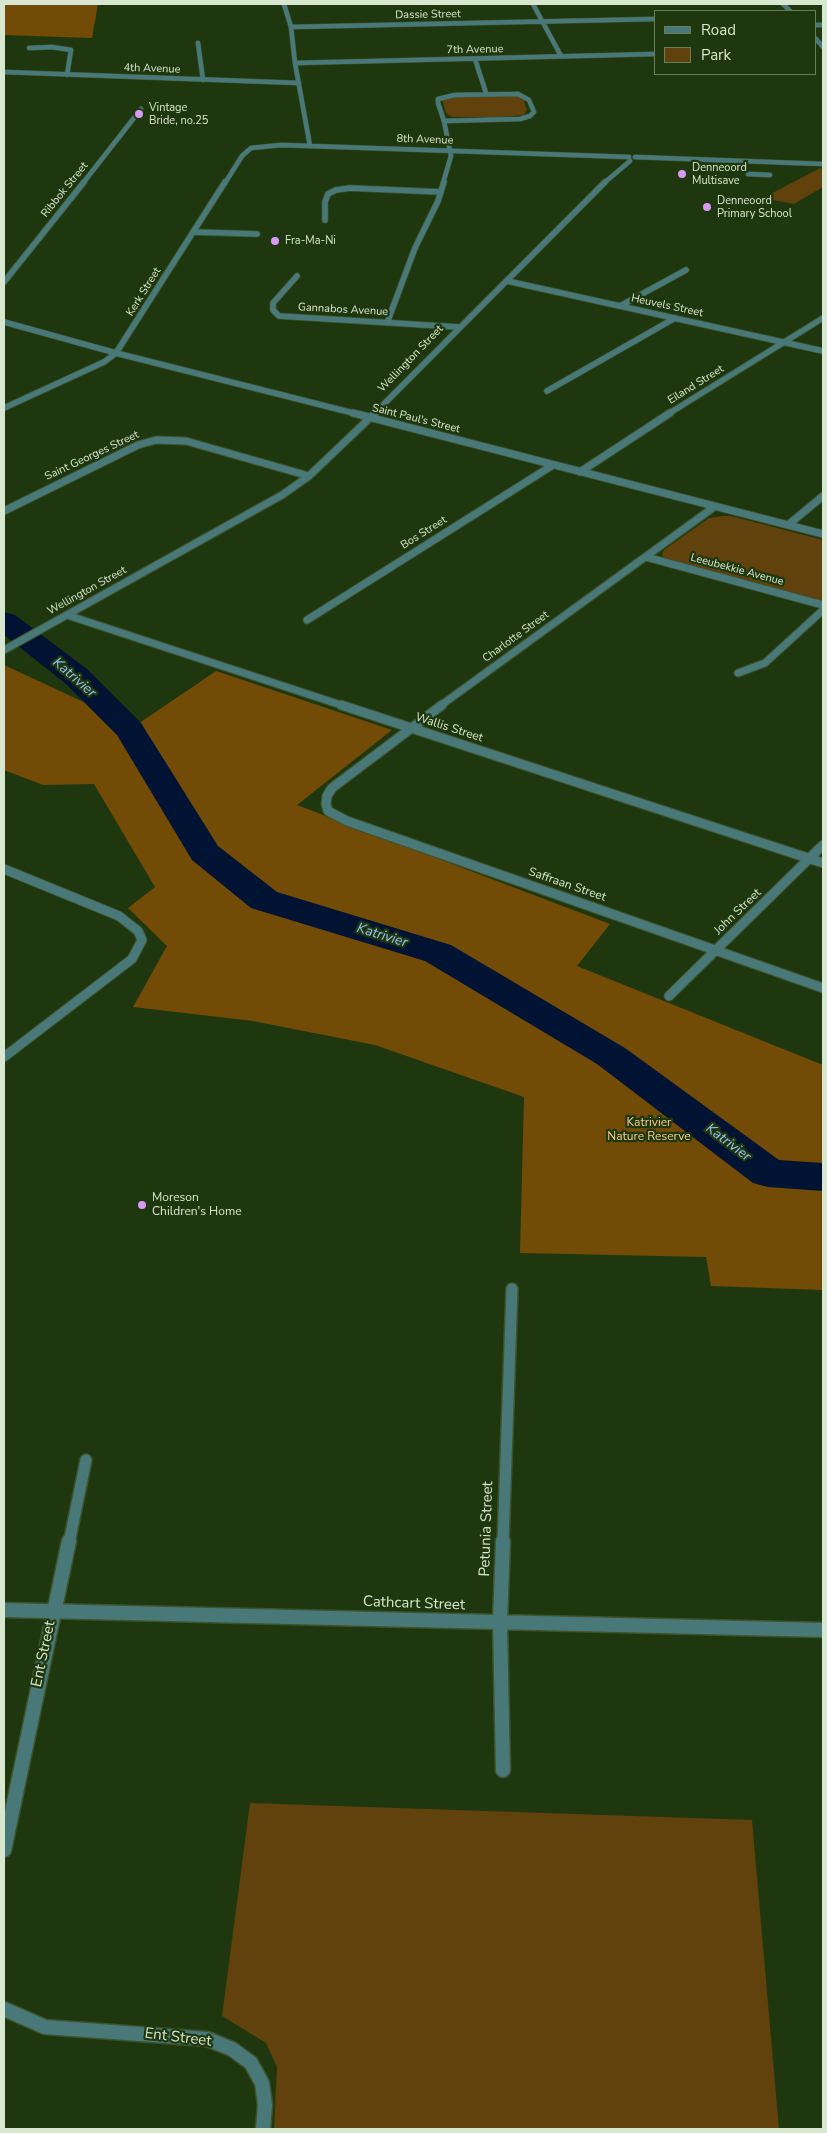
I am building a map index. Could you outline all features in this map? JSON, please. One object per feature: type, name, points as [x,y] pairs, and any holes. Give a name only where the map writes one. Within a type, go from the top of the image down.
[{"type":"street","points":[[284,4],[291,27],[294,62],[310,146]]},
{"type":"street","points":[[533,4],[561,56]]},
{"type":"street","name":"Dassie Street","points":[[291,27],[654,19]]},
{"type":"street","points":[[198,43],[203,80]]},
{"type":"street","points":[[29,48],[52,47],[71,50],[67,75]]},
{"type":"street","name":"7th Avenue","points":[[294,62],[654,54]]},
{"type":"street","points":[[475,59],[486,93]]},
{"type":"street","name":"4th Avenue","points":[[4,72],[299,83]]},
{"type":"street","points":[[387,323],[415,248],[441,192],[451,151],[438,103],[440,98],[486,93],[525,96],[529,100],[534,114],[520,119],[444,120]]},
{"type":"street","name":"Ribbok Street","points":[[4,282],[118,141],[141,109]]},
{"type":"street","name":"8th Avenue","points":[[263,146],[310,146],[631,159],[823,164]]},
{"type":"street","name":"Kerk Street","points":[[4,408],[104,362],[116,353],[242,156],[249,149],[263,146]]},
{"type":"street","name":"Wellington Street","points":[[4,650],[282,495],[309,476],[370,418],[458,327],[631,159]]},
{"type":"street","points":[[760,162],[760,174]]},
{"type":"street","points":[[748,174],[770,175]]},
{"type":"street","points":[[325,220],[325,202],[328,194],[336,190],[350,188],[441,192]]},
{"type":"street","points":[[193,232],[258,234]]},
{"type":"street","points":[[620,306],[686,270]]},
{"type":"street","name":"Gannabos Avenue","points":[[297,276],[273,303],[273,310],[279,316],[458,327]]},
{"type":"street","name":"Heuvels Street","points":[[507,281],[823,351]]},
{"type":"street","points":[[548,391],[675,318]]},
{"type":"street","name":"Eiland Street","points":[[580,472],[694,397],[823,318]]},
{"type":"street","name":"Saint Paul's Street","points":[[4,322],[116,353],[175,366],[823,534]]},
{"type":"street","name":"Saint Georges Street","points":[[4,511],[138,445],[156,440],[186,441],[309,476]]},
{"type":"street","name":"Bos Street","points":[[307,620],[553,464]]},
{"type":"street","points":[[788,525],[823,496]]},
{"type":"street","name":"Charlotte Street","points":[[332,788],[411,727],[714,507]]},
{"type":"street","name":"Leeubekkie Avenue","points":[[646,557],[823,606]]},
{"type":"street","points":[[738,673],[765,662],[823,610]]},
{"type":"street","name":"Wallis Street","points":[[67,615],[823,863]]},
{"type":"street","name":"Saffraan Street","points":[[332,788],[327,796],[326,804],[328,811],[334,816],[823,988]]},
{"type":"street","name":"John Street","points":[[669,996],[823,845]]},
{"type":"street","points":[[4,870],[119,916],[138,931],[142,940],[132,960],[4,1057]]},
{"type":"street","name":"Petunia Street","points":[[503,1770],[500,1622],[512,1289]]},
{"type":"street","name":"Ent Street","points":[[4,1850],[86,1460]]},
{"type":"street","name":"Cathcart Street","points":[[4,1610],[823,1630]]},
{"type":"street","name":"Ent Street","points":[[4,2009],[45,2027],[207,2039],[232,2049],[251,2063],[262,2082],[265,2105],[263,2129]]},
{"type":"green space","points":[[4,4],[98,4],[92,38],[4,35]]},
{"type":"green space","points":[[515,95],[523,98],[527,110],[524,115],[452,117],[446,113],[442,99],[448,96]]},
{"type":"green space","points":[[820,168],[823,169],[823,187],[794,204],[763,198]]},
{"type":"green space","points":[[731,516],[823,540],[823,603],[663,558],[664,550],[709,518]]},
{"type":"green space","name":"Katrivier Nature Reserve","points":[[4,665],[135,726],[216,671],[392,730],[297,805],[610,924],[577,966],[823,1065],[823,1290],[711,1286],[706,1257],[520,1253],[524,1097],[375,1045],[253,1021],[133,1007],[167,946],[128,908],[155,887],[94,784],[43,785],[4,770]]},
{"type":"green space","points":[[250,1803],[752,1820],[779,2129],[274,2129],[277,2067],[266,2043],[222,2016]]},
{"type":"waterway","name":"Katrivier","points":[[4,621],[76,676],[130,730],[204,853],[264,900],[438,953],[611,1056],[768,1173],[823,1177]]},
{"type":"place","name":"Vintage Bride, no.25","points":[[139,114]]},
{"type":"place","name":"Denneoord Multisave","points":[[682,174]]},
{"type":"place","name":"Denneoord Primary School","points":[[707,207]]},
{"type":"place","name":"Fra-Ma-Ni","points":[[275,241]]},
{"type":"place","name":"Moreson Children's Home","points":[[142,1205]]}]
